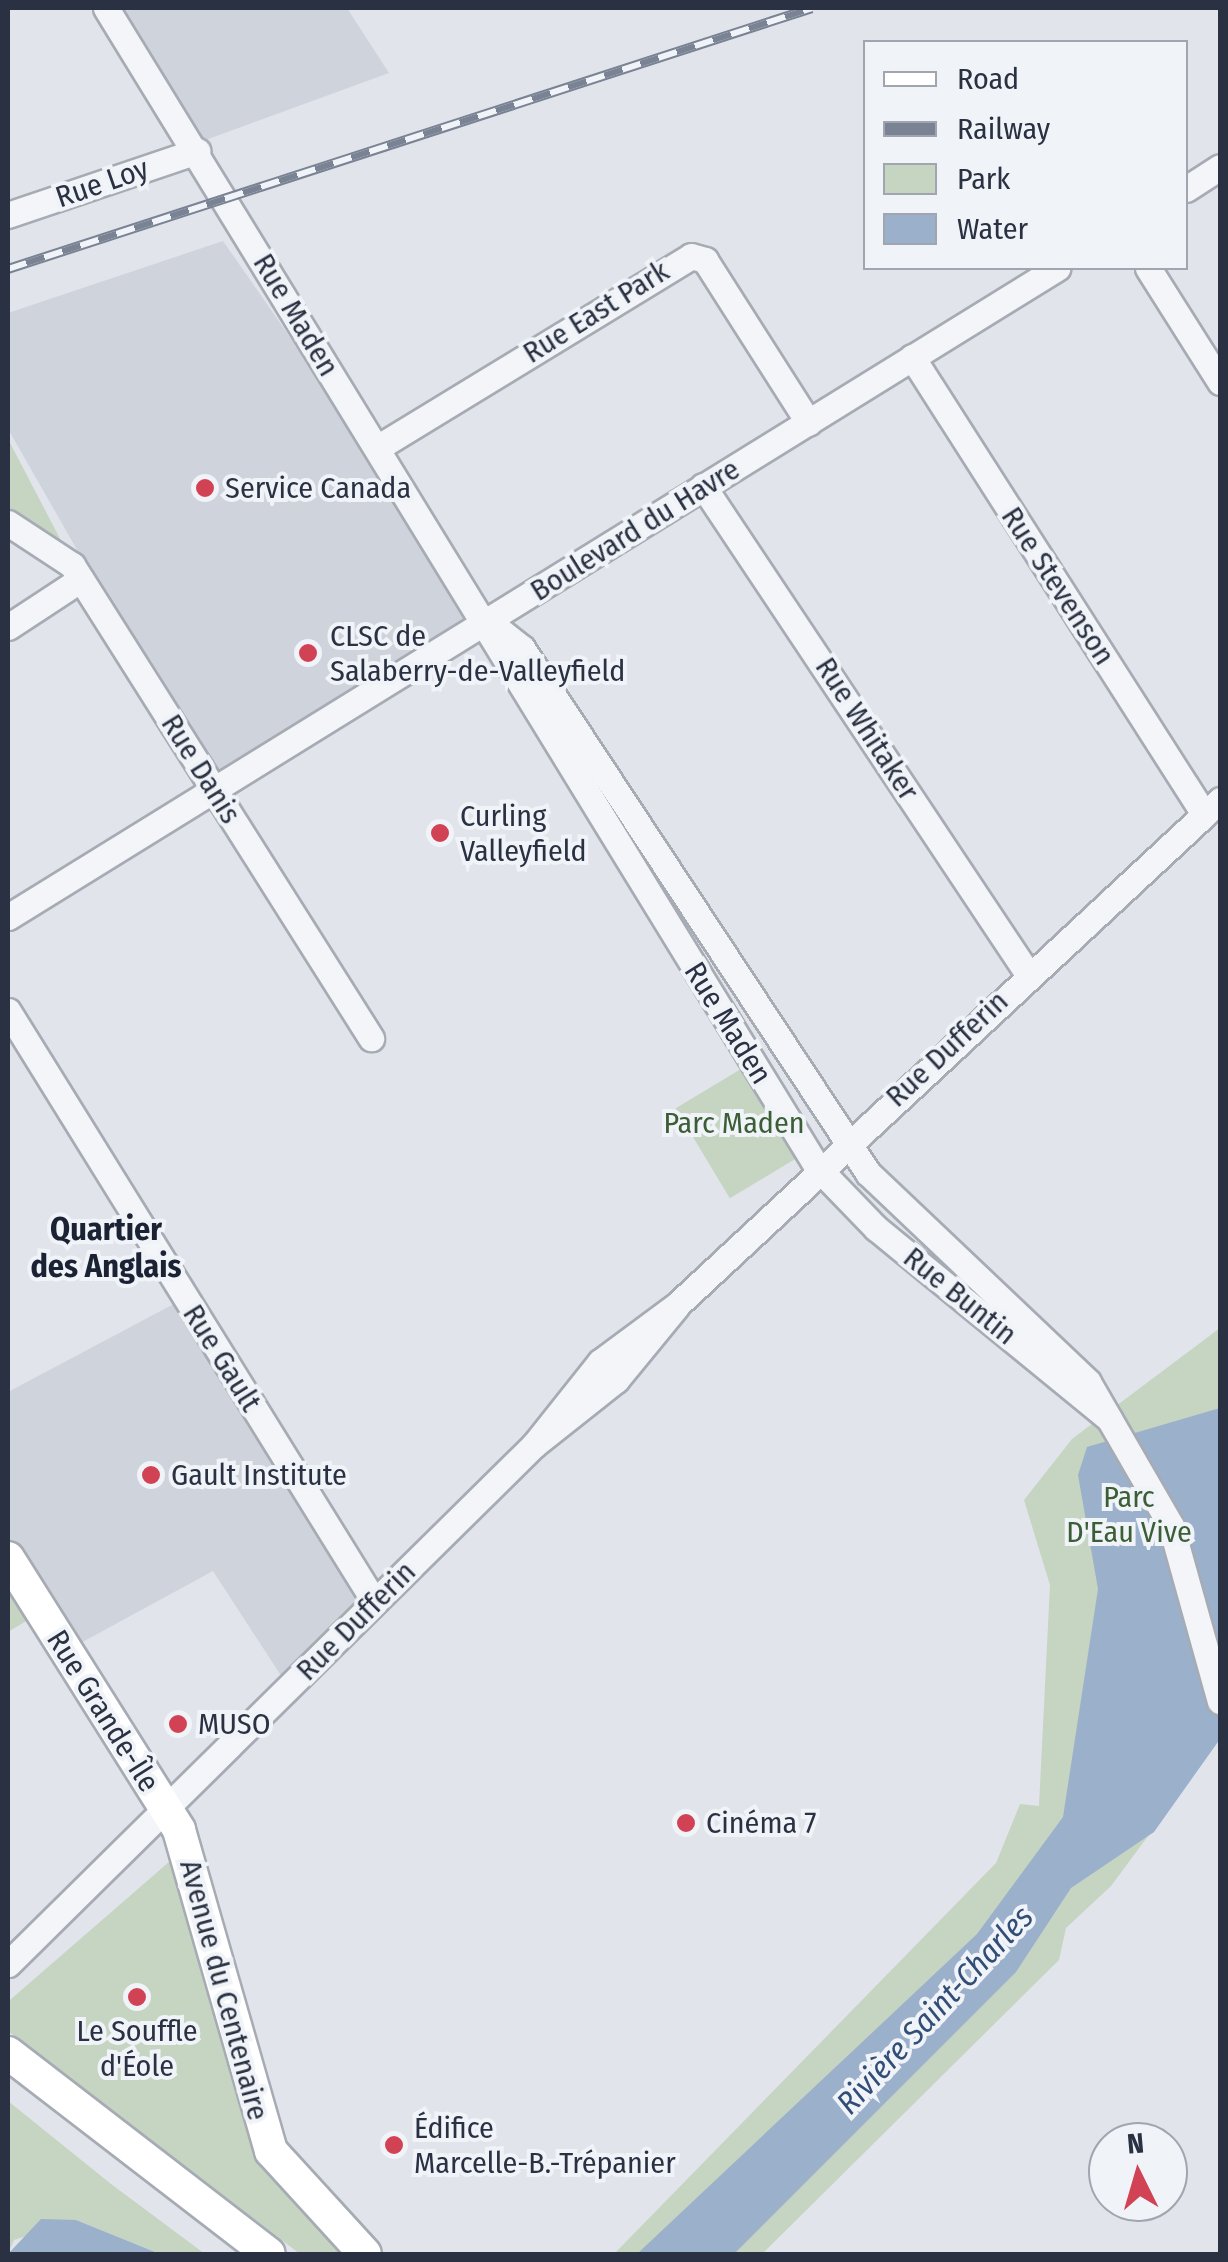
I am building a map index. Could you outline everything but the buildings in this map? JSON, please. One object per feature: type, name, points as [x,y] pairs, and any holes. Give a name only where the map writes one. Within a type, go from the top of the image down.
[{"type":"main road","name":"Rue Grande-Île","points":[[8,1558],[166,1812]]},
{"type":"main road","name":"Avenue du Centenaire","points":[[166,1812],[200,1887],[258,2124],[280,2166],[365,2254]]},
{"type":"main road","points":[[8,2053],[269,2254]]},
{"type":"street","name":"Rue Maden","points":[[111,9],[377,448],[488,622],[503,662],[817,1167]]},
{"type":"street","name":"Rue Loy","points":[[8,214],[196,151]]},
{"type":"street","points":[[1188,187],[1220,168]]},
{"type":"street","name":"Rue East Park","points":[[377,448],[690,256],[705,260],[809,423]]},
{"type":"street","name":"Boulevard du Havre","points":[[8,916],[216,793],[1054,270]]},
{"type":"street","points":[[1149,270],[1220,382]]},
{"type":"street","name":"Rue Stevenson","points":[[912,358],[1212,807]]},
{"type":"street","name":"Rue Whitaker","points":[[703,486],[1028,974]]},
{"type":"street","name":"Rue Danis","points":[[8,522],[81,580],[371,1038]]},
{"type":"street","points":[[8,627],[81,580]]},
{"type":"street","name":"Rue Maden","points":[[488,622],[522,648],[846,1142]]},
{"type":"street","name":"Rue Dufferin","points":[[8,1964],[534,1444],[616,1380],[678,1304],[817,1167],[1212,807]]},
{"type":"street","name":"Rue Gault","points":[[8,1011],[374,1602]]},
{"type":"street","name":"Rue Buntin","points":[[846,1142],[890,1200],[1063,1352],[1114,1426],[1197,1592],[1220,1701]]},
{"type":"street","name":"Rue Buntin","points":[[817,1167],[876,1228],[1114,1426]]},
{"type":"shaded area","points":[[121,8],[347,8],[389,73],[203,141]]},
{"type":"shaded area","points":[[223,241],[488,621],[216,793],[8,429],[8,313]]},
{"type":"shaded area","name":"Gault Institute","points":[[185,1298],[374,1601],[289,1688],[213,1571],[66,1651],[8,1558],[8,1392]]},
{"type":"green space","points":[[8,439],[81,579],[8,524]]},
{"type":"green space","name":"Parc Maden","points":[[746,1066],[800,1156],[730,1198],[676,1108]]},
{"type":"green space","name":"Parc D'Eau Vive","points":[[1220,1328],[1220,1739],[1111,1886],[1066,1928],[1059,1960],[762,2254],[614,2254],[996,1863],[1020,1804],[1039,1806],[1050,1585],[1024,1500],[1072,1439]]},
{"type":"green space","points":[[8,1558],[41,1612],[8,1632]]},
{"type":"green space","points":[[177,1855],[247,2113],[356,2254],[300,2254],[8,2031],[10,2000]]},
{"type":"green space","points":[[8,2101],[205,2254],[160,2254],[76,2220],[14,2240],[8,2253]]},
{"type":"water","name":"Parc D'Eau Vive","points":[[1220,1408],[1220,1739],[1154,1832],[1071,1888],[1016,1972],[734,2254],[637,2254],[977,1934],[1063,1817],[1098,1589],[1078,1475],[1087,1447]]},
{"type":"water","points":[[41,2219],[76,2220],[160,2254],[8,2254]]},
{"type":"railway","points":[[8,269],[812,8]]},
{"type":"place","name":"Service Canada","points":[[205,488]]},
{"type":"place","name":"CLSC de Salaberry-de-Valleyfield","points":[[308,653]]},
{"type":"place","name":"Curling Valleyfield","points":[[440,833]]},
{"type":"place","name":"Gault Institute","points":[[151,1475]]},
{"type":"place","name":"MUSO","points":[[178,1724]]},
{"type":"place","name":"Cinéma 7","points":[[686,1823]]},
{"type":"place","name":"Le Souffle d'Éole","points":[[137,1997]]},
{"type":"place","name":"Édifice Marcelle-B.-Trépanier","points":[[394,2145]]},
{"type":"district","name":"Quartier des Anglais","points":[[106,1248]]},
{"type":"water label","name":"Rivière Saint-Charles","points":[[935,2010]]}]
